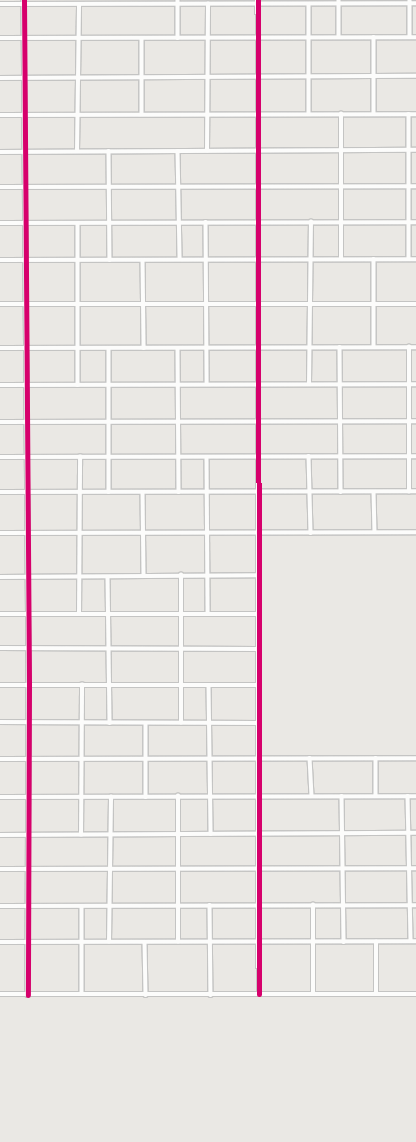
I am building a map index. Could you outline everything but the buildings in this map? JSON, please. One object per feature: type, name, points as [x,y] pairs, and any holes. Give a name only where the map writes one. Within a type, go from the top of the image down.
[{"type":"street","points":[[110,0],[110,5]]},
{"type":"street","points":[[0,4],[24,2],[79,5],[178,2],[208,4],[258,2],[309,4],[339,2],[416,3]]},
{"type":"street","points":[[24,2],[27,187],[27,533],[29,577],[30,942],[28,995]]},
{"type":"street","points":[[178,2],[178,38]]},
{"type":"street","points":[[258,2],[259,492],[257,575],[258,869],[260,942],[259,994]]},
{"type":"street","points":[[339,2],[339,37]]},
{"type":"street","points":[[410,2],[410,37]]},
{"type":"street","points":[[207,150],[208,4]]},
{"type":"street","points":[[309,4],[309,114]]},
{"type":"street","points":[[77,151],[79,5]]},
{"type":"street","points":[[374,37],[374,114]]},
{"type":"street","points":[[0,38],[416,37]]},
{"type":"street","points":[[142,38],[142,114]]},
{"type":"street","points":[[0,78],[416,76]]},
{"type":"street","points":[[341,114],[341,259]]},
{"type":"street","points":[[409,114],[409,259]]},
{"type":"street","points":[[0,115],[416,114]]},
{"type":"street","points":[[178,150],[180,259]]},
{"type":"street","points":[[0,152],[416,150]]},
{"type":"street","points":[[109,151],[110,260]]},
{"type":"street","points":[[0,187],[416,186]]},
{"type":"street","points":[[206,222],[207,384]]},
{"type":"street","points":[[309,384],[308,348],[311,222]]},
{"type":"street","points":[[0,223],[416,222]]},
{"type":"street","points":[[78,223],[78,385]]},
{"type":"street","points":[[374,259],[374,347]]},
{"type":"street","points":[[0,260],[416,259]]},
{"type":"street","points":[[143,260],[144,348]]},
{"type":"street","points":[[0,304],[416,304]]},
{"type":"street","points":[[340,347],[340,492]]},
{"type":"street","points":[[409,347],[409,492]]},
{"type":"street","points":[[0,348],[416,347]]},
{"type":"street","points":[[109,348],[109,492]]},
{"type":"street","points":[[178,348],[179,492]]},
{"type":"street","points":[[0,385],[416,384]]},
{"type":"street","points":[[0,422],[416,421]]},
{"type":"street","points":[[309,456],[311,533]]},
{"type":"street","points":[[0,457],[416,456]]},
{"type":"street","points":[[79,614],[80,457]]},
{"type":"street","points":[[207,457],[208,614]]},
{"type":"street","points":[[0,492],[416,492]]},
{"type":"street","points":[[143,492],[144,576]]},
{"type":"street","points":[[374,492],[375,532]]},
{"type":"street","points":[[0,533],[416,532]]},
{"type":"street","points":[[0,577],[257,575]]},
{"type":"street","points":[[181,576],[181,723]]},
{"type":"street","points":[[108,577],[110,613],[110,723]]},
{"type":"street","points":[[0,614],[258,614]]},
{"type":"street","points":[[0,648],[258,648]]},
{"type":"street","points":[[0,685],[258,685]]},
{"type":"street","points":[[81,835],[82,685]]},
{"type":"street","points":[[209,685],[211,834]]},
{"type":"street","points":[[0,722],[258,723]]},
{"type":"street","points":[[146,723],[146,797]]},
{"type":"street","points":[[310,758],[312,796]]},
{"type":"street","points":[[376,758],[376,796]]},
{"type":"street","points":[[0,759],[416,758]]},
{"type":"street","points":[[178,796],[178,942]]},
{"type":"street","points":[[342,796],[344,942]]},
{"type":"street","points":[[408,796],[411,941]]},
{"type":"street","points":[[0,797],[416,796]]},
{"type":"street","points":[[109,942],[111,906],[111,797]]},
{"type":"street","points":[[0,835],[416,833]]},
{"type":"street","points":[[0,869],[416,868]]},
{"type":"street","points":[[210,905],[211,995]]},
{"type":"street","points":[[313,905],[313,994]]},
{"type":"street","points":[[0,906],[416,905]]},
{"type":"street","points":[[82,906],[82,994]]},
{"type":"street","points":[[0,942],[416,941]]},
{"type":"street","points":[[145,942],[146,995]]},
{"type":"street","points":[[376,942],[376,994]]},
{"type":"street","points":[[0,994],[416,994]]},
{"type":"cycle path","points":[[24,0],[29,685],[28,995]]},
{"type":"cycle path","points":[[258,0],[259,994]]}]
